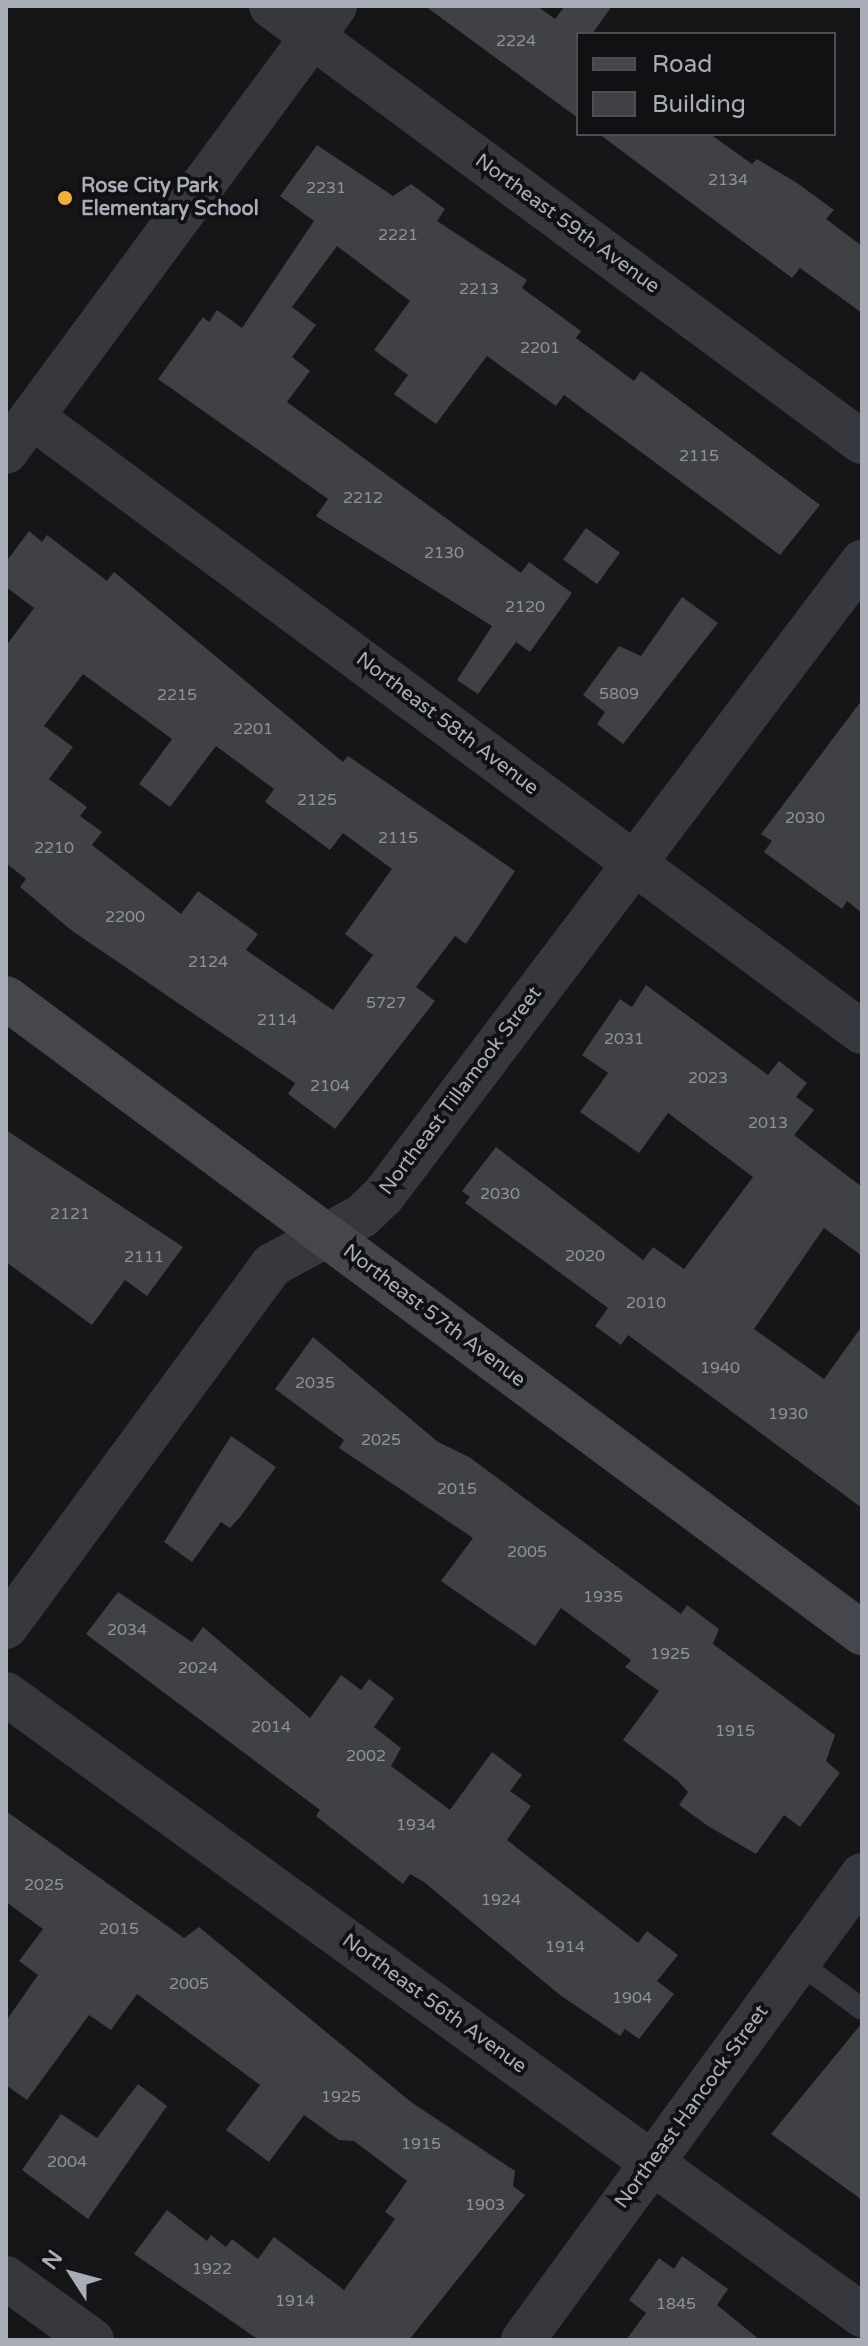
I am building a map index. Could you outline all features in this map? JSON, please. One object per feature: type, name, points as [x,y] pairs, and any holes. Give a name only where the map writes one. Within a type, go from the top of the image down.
[{"type":"main road","name":"Northeast 57th Avenue","points":[[6,998],[862,1633]]},
{"type":"street","name":"Northeast 59th Avenue","points":[[271,6],[323,21],[862,442]]},
{"type":"street","points":[[6,452],[323,21]]},
{"type":"street","name":"Northeast 58th Avenue","points":[[32,417],[862,1032]]},
{"type":"street","name":"Northeast Tillamook Street","points":[[6,1627],[272,1265],[383,1196],[862,562]]},
{"type":"street","name":"Northeast 56th Avenue","points":[[6,1694],[862,2315]]},
{"type":"street","name":"Northeast Hancock Street","points":[[523,2340],[862,1875]]},
{"type":"street","points":[[6,2278],[92,2340]]},
{"type":"lane","points":[[798,1962],[862,2009]]},
{"type":"building","points":[[425,6],[537,6],[555,19],[565,6],[612,6],[593,32],[576,32],[576,117]]},
{"type":"building","points":[[602,136],[713,136],[752,164],[757,159],[797,183],[834,210],[826,219],[862,246],[862,313],[800,268],[792,278]]},
{"type":"building","points":[[317,145],[393,196],[411,184],[445,209],[437,221],[527,280],[522,288],[581,331],[576,338],[634,381],[641,371],[820,505],[780,555],[564,395],[556,406],[487,356],[436,424],[394,394],[408,375],[374,350],[410,301],[337,246],[292,307],[316,325],[292,357],[310,371],[287,402],[521,573],[529,562],[572,593],[530,652],[516,642],[478,694],[457,680],[492,626],[316,516],[328,499],[158,379],[203,317],[209,322],[217,310],[242,328],[314,221],[280,196]]},
{"type":"building","points":[[586,528],[620,553],[597,584],[563,560]]},
{"type":"building","points":[[29,531],[42,542],[47,535],[107,581],[114,572],[343,762],[348,756],[515,871],[466,944],[455,936],[416,987],[435,1001],[335,1129],[288,1094],[295,1083],[71,930],[20,887],[26,879],[6,863],[6,646],[34,608],[6,587],[6,562]],"holes":[[[83,674],[172,739],[139,784],[170,807],[216,746],[274,789],[265,802],[330,850],[343,833],[392,869],[345,934],[373,955],[333,1010],[246,950],[258,934],[198,891],[181,914],[92,845],[102,832],[80,816],[87,807],[49,779],[73,747],[44,726]]]},
{"type":"building","points":[[682,597],[718,623],[623,744],[597,724],[605,712],[583,695],[619,646],[641,656]]},
{"type":"building","points":[[862,700],[862,913],[847,901],[842,909],[764,852],[772,841],[761,834]]},
{"type":"building","points":[[646,985],[768,1075],[779,1061],[807,1083],[796,1097],[814,1110],[794,1135],[862,1187],[862,1256],[824,1228],[754,1329],[824,1379],[862,1326],[862,1508],[628,1335],[621,1345],[595,1326],[608,1308],[465,1203],[470,1197],[462,1191],[496,1147],[643,1260],[653,1247],[684,1269],[753,1177],[668,1113],[639,1153],[580,1112],[608,1073],[582,1055],[620,999],[632,1007]]},
{"type":"building","points":[[6,1130],[183,1247],[147,1296],[125,1280],[92,1325],[6,1262]]},
{"type":"building","points":[[313,1337],[438,1442],[469,1457],[681,1614],[687,1605],[719,1629],[713,1644],[835,1735],[826,1761],[840,1773],[800,1827],[784,1815],[756,1854],[708,1826],[679,1805],[688,1792],[678,1781],[623,1740],[659,1691],[625,1667],[631,1660],[561,1608],[535,1646],[441,1581],[473,1538],[339,1448],[344,1440],[275,1389]]},
{"type":"building","points":[[231,1436],[276,1467],[241,1516],[230,1528],[221,1522],[192,1562],[164,1542]]},
{"type":"building","points":[[118,1592],[192,1642],[203,1627],[310,1718],[341,1675],[361,1690],[369,1679],[394,1698],[374,1727],[401,1748],[391,1766],[450,1810],[492,1752],[522,1775],[510,1791],[531,1806],[507,1840],[638,1943],[647,1931],[678,1955],[657,1981],[674,1994],[639,2039],[625,2029],[620,2036],[560,1995],[424,1882],[410,1874],[403,1884],[316,1816],[320,1810],[86,1634]]},
{"type":"building","points":[[6,1811],[184,1938],[199,1927],[411,2102],[515,2171],[513,2186],[525,2195],[409,2340],[259,2340],[134,2254],[167,2210],[207,2241],[211,2235],[226,2247],[232,2239],[258,2259],[274,2237],[344,2290],[395,2219],[385,2212],[407,2181],[354,2141],[339,2140],[304,2115],[269,2162],[226,2130],[260,2085],[137,1994],[111,2030],[89,2015],[27,2100],[6,2085],[6,2021],[38,1975],[19,1961],[43,1929],[6,1902]]},
{"type":"building","points":[[862,2023],[862,2200],[771,2134]]},
{"type":"building","points":[[138,2084],[167,2106],[88,2219],[22,2170],[61,2114],[97,2138]]},
{"type":"building","points":[[682,2256],[728,2289],[717,2305],[760,2340],[626,2340],[646,2313],[629,2300],[659,2258],[674,2269]]},
{"type":"place","name":"Rose City Park Elementary School","points":[[65,198]]}]
